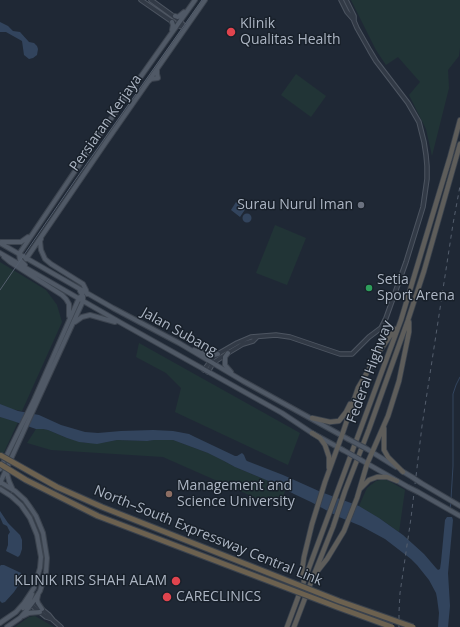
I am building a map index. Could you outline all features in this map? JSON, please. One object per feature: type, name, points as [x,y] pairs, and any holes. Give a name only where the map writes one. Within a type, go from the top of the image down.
[{"type":"highway","name":"Federal Highway","points":[[287,627],[401,320],[460,120]]},
{"type":"highway","name":"Federal Highway","points":[[294,627],[333,527],[408,320],[424,271],[460,144]]},
{"type":"highway","points":[[312,418],[330,422],[339,420],[346,412],[379,352],[401,320]]},
{"type":"highway","points":[[313,576],[321,567],[344,531],[357,498],[367,464],[384,427],[399,381],[409,332],[408,320]]},
{"type":"highway","points":[[304,581],[302,571],[312,524],[358,388]]},
{"type":"highway","points":[[384,427],[384,450],[388,457],[404,472]]},
{"type":"highway","points":[[312,433],[320,438],[325,445],[328,457],[329,472]]},
{"type":"highway","name":"North–South Expressway Central Link","points":[[0,455],[57,487],[95,504],[339,601],[413,627]]},
{"type":"highway","name":"North–South Expressway Central Link","points":[[0,467],[98,516],[392,627]]},
{"type":"highway","points":[[359,491],[369,480],[377,477],[387,477],[397,481]]},
{"type":"main road","points":[[174,16],[178,17],[183,14],[195,0]]},
{"type":"main road","name":"Persiaran Kerjaya","points":[[18,254],[98,137],[195,0]]},
{"type":"main road","name":"Persiaran Kerjaya","points":[[26,259],[148,81],[158,78],[157,68],[205,0]]},
{"type":"main road","points":[[163,45],[173,28],[172,22]]},
{"type":"main road","points":[[0,243],[21,242],[33,233]]},
{"type":"main road","points":[[15,491],[0,483],[20,434],[85,297],[86,290],[83,284],[45,259],[41,250],[40,241],[43,234]]},
{"type":"main road","points":[[0,243],[79,289],[85,297]]},
{"type":"main road","points":[[0,253],[78,298],[85,297]]},
{"type":"main road","points":[[0,253],[5,259],[62,295],[69,304],[69,319]]},
{"type":"main road","points":[[18,254],[20,260],[29,270]]},
{"type":"main road","points":[[9,258],[20,260],[26,259]]},
{"type":"main road","name":"Jalan Subang","points":[[85,297],[93,297],[179,343],[243,381],[373,452],[460,506]]},
{"type":"main road","name":"Jalan Subang","points":[[85,297],[123,324],[282,413],[312,433],[460,516]]},
{"type":"main road","points":[[36,400],[78,298]]},
{"type":"main road","points":[[72,325],[82,317],[90,315],[123,324]]},
{"type":"main road","points":[[179,343],[210,356],[218,354]]},
{"type":"main road","points":[[228,353],[225,357],[225,366],[243,381]]},
{"type":"main road","points":[[0,467],[20,434]]},
{"type":"main road","points":[[6,470],[9,481],[15,491],[36,516],[43,533],[47,558],[46,572],[37,600],[41,611],[29,613],[7,627]]},
{"type":"main road","points":[[0,489],[21,505],[30,518],[39,543],[41,557],[40,568],[31,603],[0,623]]},
{"type":"main road","points":[[16,612],[34,588]]},
{"type":"main road","points":[[20,618],[40,591]]},
{"type":"street","points":[[142,0],[172,22],[185,28]]},
{"type":"street","points":[[151,0],[174,16],[185,28]]},
{"type":"street","points":[[206,371],[218,354],[251,337],[276,335],[290,337],[340,354],[352,354],[384,324],[414,238],[422,207],[427,179],[424,142],[419,122],[408,103],[376,62],[341,0]]},
{"type":"street","points":[[346,0],[354,16],[354,21]]},
{"type":"street","points":[[211,363],[243,344],[253,341],[257,337]]},
{"type":"street","points":[[31,603],[49,615],[52,620],[61,627]]},
{"type":"shaded area","points":[[351,0],[460,0],[459,56],[448,70],[449,88],[432,156],[426,129],[409,95],[420,82],[398,57],[386,65],[376,50]]},
{"type":"shaded area","points":[[296,74],[326,96],[311,117],[281,95]]},
{"type":"shaded area","points":[[275,225],[306,238],[287,285],[256,273]]},
{"type":"shaded area","points":[[0,262],[46,290],[57,305],[62,322],[22,411],[11,409],[0,404]]},
{"type":"shaded area","points":[[139,343],[300,433],[288,465],[175,412],[181,388],[166,373],[136,357]]},
{"type":"shaded area","points":[[0,417],[18,422],[0,461]]},
{"type":"shaded area","points":[[36,429],[48,430],[67,438],[85,443],[101,443],[117,440],[173,440],[208,453],[282,488],[285,490],[281,506],[271,499],[265,502],[163,457],[51,450],[27,443]]},
{"type":"shaded area","points":[[385,479],[405,490],[399,532],[359,506],[367,488],[376,481]]},
{"type":"shaded area","points":[[35,616],[54,627],[15,627],[29,617]]},
{"type":"water","points":[[0,22],[8,26],[13,31],[20,32],[29,42],[34,43],[38,49],[37,55],[29,59],[24,55],[22,41],[6,32],[0,32]]},
{"type":"water","points":[[236,202],[246,208],[240,217],[231,210]]},
{"type":"water","points":[[247,213],[252,218],[247,223],[242,218]]},
{"type":"water","points":[[0,404],[18,411],[39,415],[61,425],[85,432],[98,433],[153,430],[173,431],[189,434],[235,456],[242,453],[247,461],[359,506],[403,535],[424,554],[438,570],[440,569],[441,562],[445,520],[447,517],[452,517],[453,520],[448,573],[450,606],[448,627],[438,627],[439,613],[436,593],[429,580],[417,565],[385,539],[361,526],[339,517],[271,482],[235,467],[208,453],[173,440],[117,440],[97,444],[79,442],[48,430],[36,429],[0,417]]},
{"type":"water","points":[[0,511],[8,523],[20,535],[22,540],[22,549],[18,557],[6,551],[8,545],[8,535],[10,532],[7,526],[3,524],[0,517]]},
{"type":"water","points":[[1,565],[21,573],[22,575],[20,583],[14,592],[5,602],[2,603],[0,601]]},
{"type":"waterway","points":[[451,499],[453,466],[453,394],[460,377]]},
{"type":"waterway","points":[[450,509],[451,502]]},
{"type":"tram line","points":[[0,290],[202,0]]},
{"type":"railway","points":[[399,627],[400,593],[422,426],[460,186]]},
{"type":"place","name":"Klinik Qualitas Health","points":[[231,32]]},
{"type":"place","name":"Surau Nurul Iman","points":[[361,205]]},
{"type":"place","name":"Setia Sport Arena","points":[[369,288]]},
{"type":"place","name":"Management and Science University","points":[[169,494]]},
{"type":"place","name":"KLINIK IRIS SHAH ALAM","points":[[176,581]]},
{"type":"place","name":"CARECLINICS","points":[[167,597]]}]
